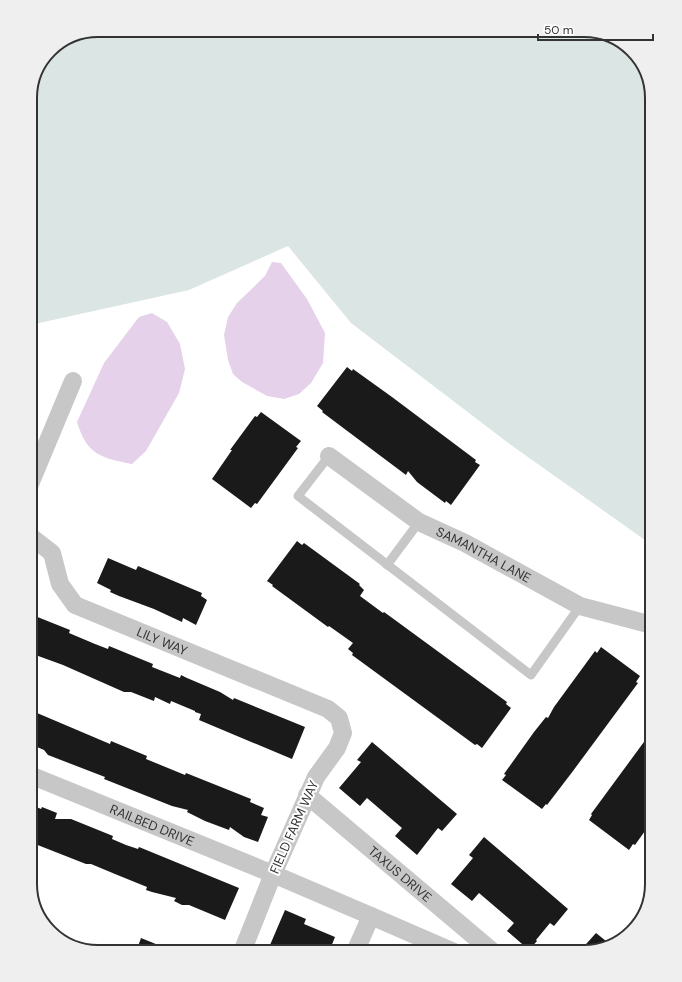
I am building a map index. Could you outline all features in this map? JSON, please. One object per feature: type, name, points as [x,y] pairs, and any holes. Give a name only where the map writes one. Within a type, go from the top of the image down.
[{"type":"street","points":[[37,467],[73,381]]},
{"type":"street","name":"SAMANTHA LANE","points":[[329,456],[419,522],[465,543],[580,606],[645,623]]},
{"type":"street","name":"LILY WAY","points":[[37,541],[52,553],[60,584],[75,605],[328,709]]},
{"type":"street","name":"FIELD FARM WAY","points":[[245,945],[307,795],[316,777],[337,748],[343,733],[339,718],[328,709]]},
{"type":"street","name":"RAILBED DRIVE","points":[[37,778],[273,874],[438,945]]},
{"type":"street","name":"TAXUS DRIVE","points":[[307,795],[484,945]]},
{"type":"street","points":[[358,945],[371,916]]},
{"type":"street","points":[[469,945],[476,938]]},
{"type":"lane","points":[[329,456],[298,496],[531,675],[580,606]]},
{"type":"lane","points":[[387,565],[419,522]]},
{"type":"shaded area","points":[[98,37],[588,37],[611,43],[624,52],[637,67],[643,82],[645,98],[645,540],[511,445],[351,323],[288,246],[189,290],[37,323],[37,94],[39,82],[47,64],[64,47],[86,38]]},
{"type":"shaded area","points":[[272,262],[281,263],[307,299],[325,333],[323,363],[311,383],[299,394],[284,399],[267,396],[242,382],[233,374],[228,360],[224,335],[228,317],[237,303],[265,276]]},
{"type":"shaded area","points":[[152,313],[167,322],[180,344],[185,369],[179,393],[146,451],[132,464],[112,460],[97,453],[85,442],[77,422],[104,363],[139,317]]},
{"type":"building","points":[[347,367],[352,371],[353,369],[392,397],[476,460],[475,462],[480,465],[451,505],[446,501],[445,503],[417,482],[408,471],[406,475],[322,412],[323,411],[317,406]]},
{"type":"building","points":[[261,412],[301,441],[296,447],[298,448],[257,504],[255,503],[251,508],[212,479],[232,450],[230,450],[255,416],[257,417]]},
{"type":"building","points":[[297,541],[302,545],[304,543],[360,584],[359,585],[364,590],[360,596],[507,702],[506,704],[511,708],[482,748],[477,744],[475,745],[352,655],[353,653],[348,649],[353,643],[329,626],[328,627],[267,581]]},
{"type":"building","points":[[108,558],[136,570],[138,566],[202,593],[201,596],[207,600],[196,625],[183,618],[182,622],[154,609],[119,596],[97,583]]},
{"type":"building","points":[[37,617],[70,630],[69,633],[95,644],[108,649],[109,646],[153,664],[152,667],[180,678],[181,675],[220,692],[233,700],[234,698],[305,727],[292,759],[199,720],[201,714],[171,701],[170,704],[155,697],[154,701],[131,692],[124,692],[63,665],[37,656]]},
{"type":"building","points":[[601,647],[640,676],[636,682],[638,683],[573,771],[547,805],[546,804],[542,809],[502,780],[506,775],[504,774],[534,732],[546,717],[548,718],[554,707],[595,651],[597,653]]},
{"type":"building","points":[[37,713],[110,744],[111,741],[147,756],[146,759],[185,775],[186,773],[251,799],[250,802],[264,808],[261,815],[268,817],[258,842],[244,837],[230,827],[229,830],[205,821],[187,812],[188,810],[172,806],[104,779],[105,777],[48,755],[44,750],[37,747]]},
{"type":"building","points":[[645,741],[645,831],[635,845],[633,844],[629,850],[589,820],[592,815],[591,814]]},
{"type":"building","points":[[372,742],[457,814],[442,831],[438,828],[417,855],[395,836],[402,828],[367,798],[360,806],[339,788],[361,762],[357,760]]},
{"type":"building","points":[[37,807],[41,809],[42,807],[57,813],[55,819],[71,819],[113,836],[112,839],[126,845],[138,849],[139,847],[239,888],[225,920],[189,905],[182,905],[174,901],[176,898],[146,890],[147,887],[91,864],[86,864],[37,845]]},
{"type":"building","points":[[484,837],[568,909],[554,926],[550,923],[533,945],[523,945],[507,931],[514,923],[479,893],[472,901],[451,884],[473,858],[469,855]]},
{"type":"building","points":[[285,910],[306,919],[304,924],[335,937],[332,945],[270,945]]},
{"type":"building","points":[[596,933],[606,941],[600,943],[585,945]]},
{"type":"building","points":[[141,938],[158,945],[138,945]]}]
